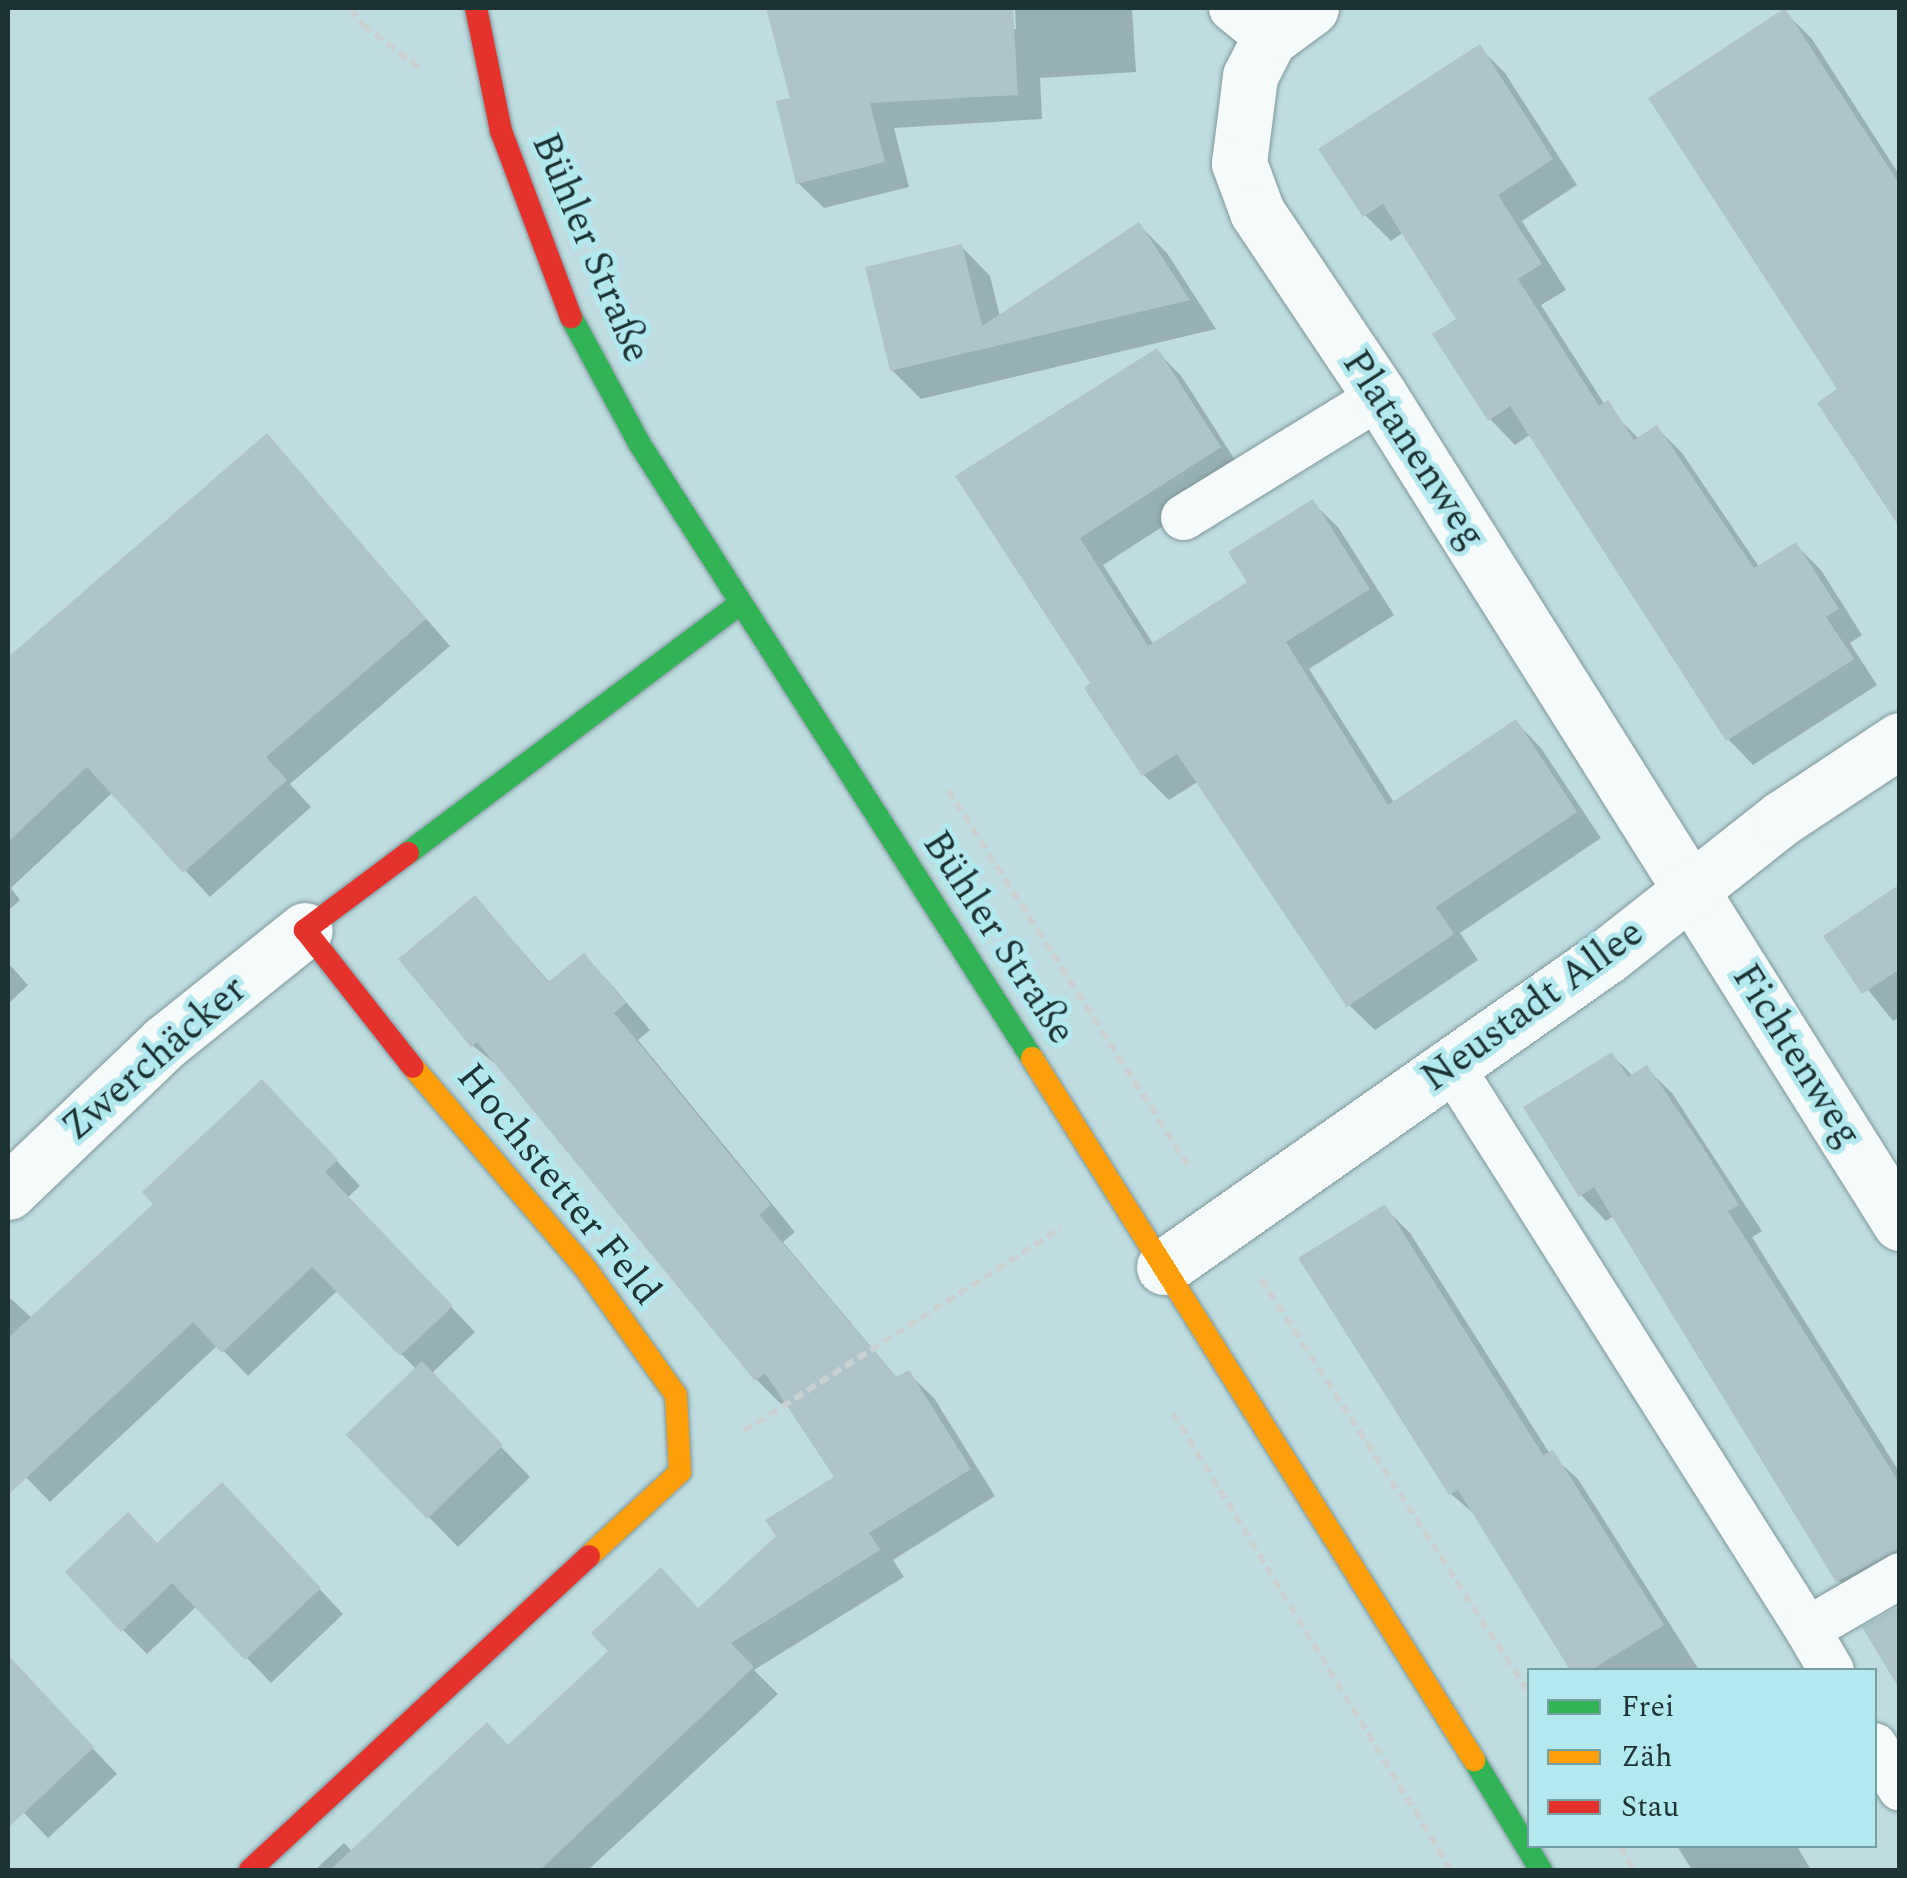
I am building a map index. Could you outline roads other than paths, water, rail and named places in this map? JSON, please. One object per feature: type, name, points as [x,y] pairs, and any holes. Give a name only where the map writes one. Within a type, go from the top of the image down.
[{"type":"street","name":"Bühler Straße","points":[[476,8],[500,130],[584,345],[740,604],[1368,1582],[1527,1847]]},
{"type":"street","name":"Platanenweg","points":[[1270,18],[1250,76],[1240,163],[1257,212],[1380,396],[1692,889]]},
{"type":"street","points":[[305,930],[740,604]]},
{"type":"street","name":"Neustadt Allee","points":[[1164,1267],[1451,1066],[1782,818],[1900,740]]},
{"type":"street","name":"Fichtenweg","points":[[1692,889],[1900,1223]]},
{"type":"street","name":"Zwerchäcker","points":[[8,1192],[165,1042],[305,930]]},
{"type":"street","name":"Hochstetter Feld","points":[[250,1870],[680,1472],[676,1395],[586,1270],[370,1018],[305,930]]},
{"type":"street","name":"Bühler Straße","points":[[1528,1848],[1541,1870]]},
{"type":"lane","points":[[1183,517],[1380,396]]},
{"type":"lane","points":[[1451,1066],[1830,1668]]},
{"type":"lane","points":[[1807,1629],[1900,1575]]},
{"type":"lane","points":[[1877,1750],[1900,1788]]}]
